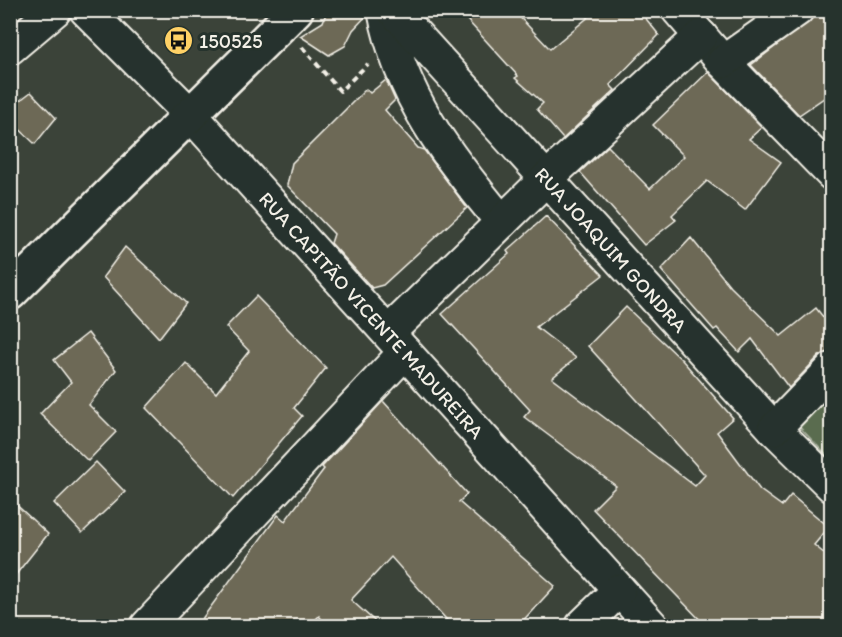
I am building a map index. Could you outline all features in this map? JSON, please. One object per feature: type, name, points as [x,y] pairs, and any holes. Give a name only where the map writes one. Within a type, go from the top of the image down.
[{"type":"main road","points":[[10,293],[289,17]]},
{"type":"street","points":[[10,48],[55,10]]},
{"type":"street","name":"RUA CAPITÃO VICENTE MADUREIRA","points":[[86,10],[190,115],[652,627]]},
{"type":"street","points":[[384,10],[390,44],[428,124],[449,158],[502,222]]},
{"type":"street","name":"RUA JOAQUIM GONDRA","points":[[393,10],[774,429],[831,486]]},
{"type":"street","points":[[678,10],[723,62],[831,174]]},
{"type":"street","points":[[723,62],[797,10]]},
{"type":"street","points":[[147,627],[502,222],[701,36]]},
{"type":"street","points":[[774,429],[831,369]]},
{"type":"street","points":[[582,627],[618,590]]},
{"type":"path","points":[[289,17],[340,91]]},
{"type":"green space","points":[[831,381],[831,460],[792,419]]},
{"type":"building","points":[[327,10],[367,10],[367,15],[353,30],[345,46],[329,55],[300,36],[323,22]]},
{"type":"building","points":[[458,10],[513,10],[550,49],[597,10],[639,10],[659,35],[610,85],[615,90],[563,139],[537,109],[543,103],[515,78],[518,76]]},
{"type":"building","points":[[823,10],[831,10],[831,93],[799,115],[751,65]]},
{"type":"building","points":[[708,72],[762,127],[749,139],[781,162],[745,210],[707,181],[672,215],[676,220],[644,245],[580,172],[608,146],[650,189],[684,156],[653,125]]},
{"type":"building","points":[[386,80],[395,100],[385,110],[418,148],[424,150],[467,208],[383,285],[372,288],[331,243],[334,234],[287,185],[292,163],[366,89],[370,93]]},
{"type":"building","points":[[31,92],[56,118],[35,144],[10,120],[10,108]]},
{"type":"building","points":[[546,216],[603,275],[536,327],[576,358],[552,378],[695,486],[705,475],[588,346],[626,307],[682,360],[733,418],[717,432],[760,490],[782,506],[791,495],[829,527],[814,545],[831,559],[831,627],[707,627],[593,509],[616,486],[524,417],[530,410],[442,314],[509,254],[507,251]]},
{"type":"building","points":[[691,238],[730,286],[781,336],[816,308],[831,327],[831,344],[827,348],[828,352],[819,356],[789,388],[752,339],[739,352],[717,328],[714,330],[661,270]]},
{"type":"building","points":[[125,247],[186,303],[159,338],[103,277]]},
{"type":"building","points":[[256,296],[326,368],[294,408],[302,416],[233,498],[146,408],[186,363],[216,393],[249,351],[226,327]]},
{"type":"building","points":[[88,333],[116,370],[89,405],[116,432],[88,461],[40,414],[71,382],[54,360]]},
{"type":"building","points":[[383,401],[467,494],[459,502],[555,586],[517,627],[453,627],[391,557],[351,600],[381,627],[328,627],[319,616],[309,627],[196,627],[278,515],[285,521],[324,469],[322,467]]},
{"type":"building","points":[[96,462],[125,492],[82,533],[54,503]]},
{"type":"building","points":[[10,499],[48,534],[10,582]]},
{"type":"place","name":"150525","points":[[178,41]]}]
